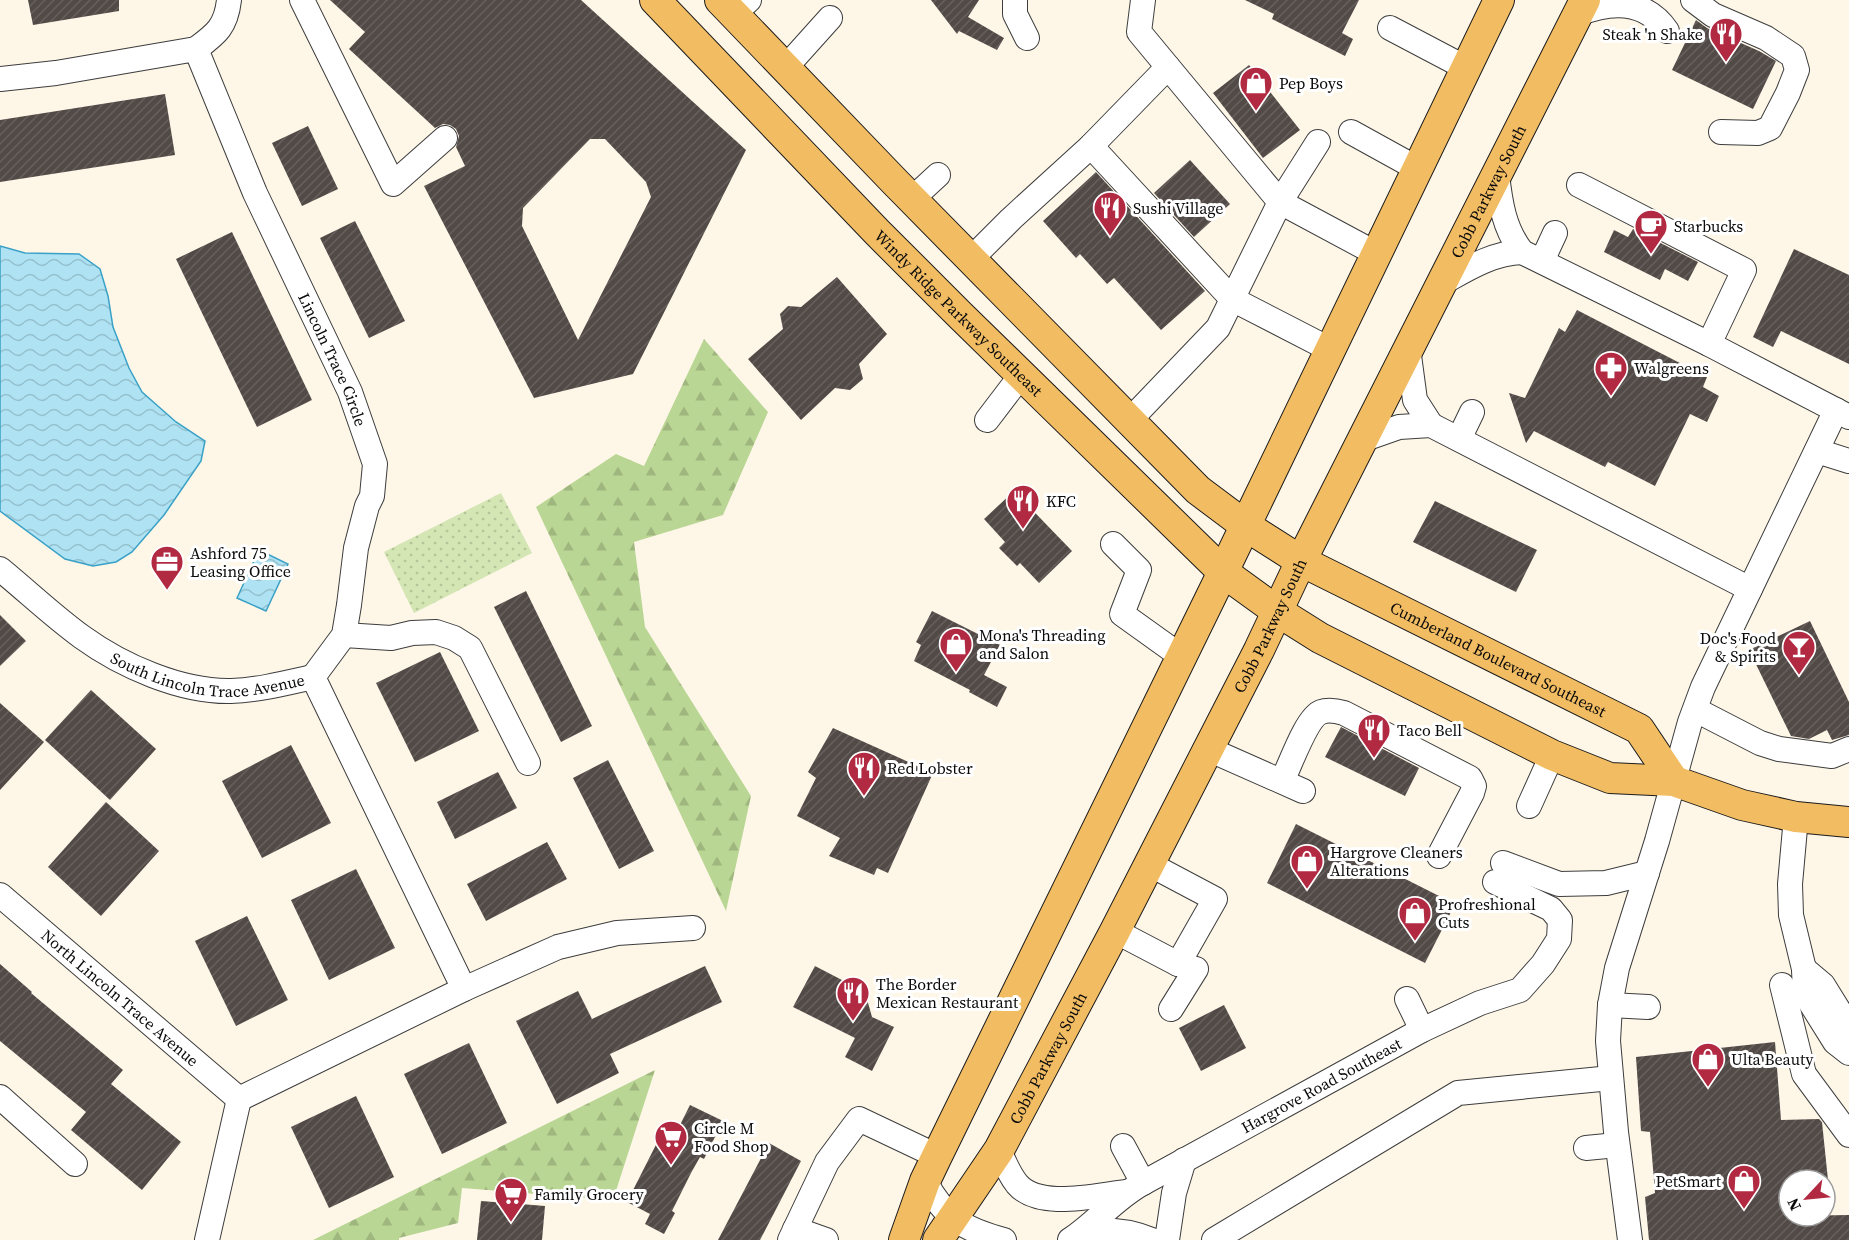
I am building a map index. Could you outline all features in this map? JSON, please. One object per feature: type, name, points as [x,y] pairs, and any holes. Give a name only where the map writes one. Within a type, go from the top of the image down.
[{"type":"main road","name":"Windy Ridge Parkway Southeast","points":[[655,0],[877,232],[1223,572],[1277,611]]},
{"type":"main road","points":[[904,1240],[931,1168],[1246,526],[1499,0]]},
{"type":"main road","points":[[734,5],[786,68],[970,260],[1198,490],[1246,526],[1301,561]]},
{"type":"main road","name":"Cobb Parkway South","points":[[945,1229],[999,1150],[1115,931],[1581,7]]},
{"type":"main road","name":"Cumberland Boulevard Southeast","points":[[1301,561],[1639,729],[1674,781]]},
{"type":"main road","points":[[1277,611],[1320,638],[1552,755],[1610,778],[1674,781],[1742,805],[1796,817],[1847,820]]},
{"type":"street","points":[[0,79],[56,73],[196,49],[216,34],[224,21],[230,0]]},
{"type":"street","points":[[302,0],[393,184],[445,138]]},
{"type":"street","points":[[1015,0],[1014,14],[1028,38]]},
{"type":"street","points":[[1143,0],[1139,32],[1280,202],[1377,254]]},
{"type":"street","points":[[1581,7],[1610,3],[1639,3],[1660,18],[1663,37],[1684,0]]},
{"type":"street","points":[[1693,0],[1713,15],[1766,38],[1793,56],[1797,70],[1770,128],[1758,133],[1721,132]]},
{"type":"street","points":[[1705,0],[1734,7]]},
{"type":"street","points":[[786,68],[830,18]]},
{"type":"street","points":[[1390,28],[1466,68]]},
{"type":"street","name":"Lincoln Trace Circle","points":[[196,49],[255,193],[350,392],[375,464],[372,496],[367,506],[356,548],[344,636],[313,677]]},
{"type":"street","points":[[970,260],[1091,146],[1168,67]]},
{"type":"street","points":[[1351,132],[1418,169]]},
{"type":"street","points":[[1129,421],[1218,328],[1280,202],[1318,142]]},
{"type":"street","points":[[1091,146],[1232,299],[1331,350]]},
{"type":"street","points":[[1497,174],[1506,224],[1511,237],[1532,256],[1843,413],[1816,451],[1703,687],[1690,722],[1617,968],[1610,1005],[1608,1041],[1617,1145],[1630,1240]]},
{"type":"street","points":[[912,199],[938,175]]},
{"type":"street","points":[[1579,184],[1744,270],[1709,344]]},
{"type":"street","points":[[1442,283],[1495,256],[1532,256],[1555,233]]},
{"type":"street","points":[[1408,348],[1415,400],[1431,426]]},
{"type":"street","points":[[987,420],[1022,374]]},
{"type":"street","points":[[1459,439],[1472,412]]},
{"type":"street","points":[[1362,440],[1399,427],[1431,426],[1750,589]]},
{"type":"street","points":[[1816,451],[1849,461]]},
{"type":"street","points":[[1113,544],[1139,570],[1122,614],[1182,657]]},
{"type":"street","name":"South Lincoln Trace Avenue","points":[[0,569],[82,637],[138,669],[197,689],[231,691],[273,687],[313,677],[464,989]]},
{"type":"street","points":[[344,636],[391,638],[412,633],[436,632],[453,638],[470,648],[528,763]]},
{"type":"street","points":[[1696,710],[1760,743],[1779,749],[1832,756],[1849,749]]},
{"type":"street","points":[[1208,748],[1293,786],[1308,726],[1321,712],[1344,713],[1470,778],[1474,786],[1472,793],[1439,856]]},
{"type":"street","points":[[1529,806],[1552,755]]},
{"type":"street","points":[[1796,817],[1790,884],[1791,915],[1804,969],[1805,994],[1835,1042],[1849,1053]]},
{"type":"street","points":[[1149,864],[1215,899],[1178,964]]},
{"type":"street","name":"Hargrove Road Southeast","points":[[1071,1237],[1134,1188],[1184,1160],[1422,1030],[1480,1003],[1520,990],[1544,964],[1559,939],[1560,920],[1551,909],[1499,873],[1559,884],[1606,883],[1647,873]]},
{"type":"street","name":"North Lincoln Trace Avenue","points":[[0,895],[239,1099]]},
{"type":"street","points":[[207,1240],[239,1099],[464,989],[558,947],[617,933],[693,928]]},
{"type":"street","points":[[1115,931],[1178,964],[1196,969],[1171,1010]]},
{"type":"street","points":[[1804,969],[1775,990],[1804,1074],[1849,1135]]},
{"type":"street","points":[[1804,969],[1823,985],[1849,1027]]},
{"type":"street","points":[[1407,999],[1422,1030]]},
{"type":"street","points":[[1610,1005],[1648,1007]]},
{"type":"street","points":[[1214,1240],[1458,1093],[1611,1078]]},
{"type":"street","points":[[0,1097],[75,1164]]},
{"type":"street","points":[[826,1240],[793,1234],[827,1161],[859,1119],[931,1168],[933,1197],[945,1229],[977,1233],[1004,1240]]},
{"type":"street","points":[[1586,1148],[1617,1145]]},
{"type":"street","points":[[1124,1146],[1134,1188]]},
{"type":"street","name":"Hargrove Road Southeast","points":[[999,1150],[1009,1173],[1018,1185],[1038,1198],[1053,1199],[1134,1188]]},
{"type":"street","points":[[1167,1240],[1174,1193],[1184,1160]]},
{"type":"street","points":[[1071,1237],[1119,1230],[1152,1240]]},
{"type":"green space","points":[[704,339],[768,412],[723,515],[634,542],[645,627],[751,796],[726,911],[536,507],[616,454],[644,466]]},
{"type":"green space","points":[[501,493],[532,553],[414,613],[384,552]]},
{"type":"green space","points":[[655,1070],[613,1200],[462,1188],[458,1223],[399,1238],[399,1240],[313,1240]]},
{"type":"water","points":[[0,246],[25,253],[79,254],[100,269],[108,296],[113,327],[129,368],[142,392],[176,422],[205,441],[201,461],[164,515],[132,552],[116,562],[93,566],[65,559],[0,511]]},
{"type":"water","points":[[259,550],[288,564],[266,611],[237,598]]},
{"type":"building","points":[[28,0],[119,0],[119,11],[33,25]]},
{"type":"building","points":[[330,0],[581,0],[746,150],[633,374],[534,398],[424,186],[465,166],[456,147],[459,136],[456,129],[443,124],[435,128],[349,49],[365,32]],"holes":[[[590,139],[605,139],[646,182],[651,197],[578,340],[522,226],[523,208]]]},
{"type":"building","points":[[931,0],[979,0],[968,17],[1004,38],[997,50],[959,31],[957,34]]},
{"type":"building","points":[[1245,0],[1359,0],[1342,33],[1353,39],[1345,56],[1272,19],[1274,14]]},
{"type":"building","name":"Steak 'n Shake","points":[[1696,20],[1707,28],[1776,61],[1753,109],[1672,70]]},
{"type":"building","name":"Pep Boys","points":[[1249,65],[1300,130],[1263,158],[1213,93]]},
{"type":"building","points":[[165,94],[175,155],[0,182],[0,120]]},
{"type":"building","points":[[308,126],[338,189],[302,206],[272,143]]},
{"type":"building","points":[[1190,160],[1230,204],[1194,237],[1154,193]]},
{"type":"building","name":"Sushi Village","points":[[1096,172],[1205,291],[1161,330],[1114,278],[1107,284],[1080,254],[1076,258],[1043,221]]},
{"type":"building","points":[[355,221],[405,321],[369,338],[320,238]]},
{"type":"building","name":"Starbucks","points":[[1633,229],[1698,262],[1688,281],[1665,269],[1660,280],[1604,252],[1614,230],[1628,237]]},
{"type":"building","points":[[232,232],[312,400],[257,427],[176,259]]},
{"type":"building","points":[[1794,249],[1849,275],[1849,364],[1781,331],[1773,347],[1753,337]]},
{"type":"building","points":[[837,277],[887,334],[859,364],[863,379],[850,390],[835,388],[801,420],[748,359],[783,329],[780,314],[788,306],[801,307]]},
{"type":"building","name":"Walgreens","points":[[1577,310],[1707,377],[1703,387],[1719,396],[1707,422],[1690,414],[1655,486],[1608,462],[1605,467],[1534,431],[1526,443],[1509,393],[1525,398],[1559,328],[1565,332]]},
{"type":"building","name":"KFC","points":[[1014,491],[1072,551],[1039,583],[1020,563],[1017,566],[999,548],[1005,542],[984,519]]},
{"type":"building","points":[[1435,501],[1537,550],[1516,592],[1413,542]]},
{"type":"building","points":[[526,591],[592,726],[561,742],[494,607]]},
{"type":"building","points":[[932,611],[1000,645],[984,675],[1007,687],[997,707],[914,661],[921,645],[916,642]]},
{"type":"building","points":[[0,615],[26,641],[0,666]]},
{"type":"building","name":"Doc's Food & Spirits","points":[[1810,621],[1849,702],[1849,735],[1832,740],[1827,730],[1809,739],[1791,736],[1749,650]]},
{"type":"building","points":[[440,652],[479,731],[415,762],[376,683]]},
{"type":"building","points":[[91,690],[156,749],[110,800],[45,740]]},
{"type":"building","points":[[0,703],[44,742],[0,790]]},
{"type":"building","name":"Taco Bell","points":[[1341,727],[1419,768],[1405,796],[1325,757]]},
{"type":"building","name":"Red Lobster","points":[[833,728],[933,773],[888,873],[877,868],[874,875],[829,856],[840,838],[797,816],[816,778],[808,772]]},
{"type":"building","points":[[291,745],[331,823],[262,858],[222,781]]},
{"type":"building","points":[[608,760],[654,851],[619,869],[573,778]]},
{"type":"building","points":[[498,772],[517,808],[455,839],[437,802]]},
{"type":"building","points":[[106,802],[159,851],[101,916],[48,867]]},
{"type":"building","points":[[1296,824],[1455,904],[1425,963],[1267,883]]},
{"type":"building","points":[[547,842],[567,879],[486,921],[467,884]]},
{"type":"building","points":[[356,869],[395,948],[329,980],[291,900]]},
{"type":"building","points":[[247,916],[288,1000],[236,1026],[195,941]]},
{"type":"building","points":[[0,964],[123,1070],[111,1084],[181,1142],[142,1190],[71,1130],[86,1112],[0,1041]]},
{"type":"building","points":[[705,966],[722,1002],[610,1054],[619,1073],[557,1104],[516,1021],[578,991],[592,1019]]},
{"type":"building","name":"The Border Mexican Restaurant","points":[[815,966],[865,992],[872,1017],[894,1027],[872,1071],[845,1057],[855,1038],[793,1007]]},
{"type":"building","points":[[1224,1005],[1246,1048],[1201,1071],[1179,1028]]},
{"type":"building","points":[[1775,1042],[1781,1120],[1819,1119],[1822,1122],[1827,1168],[1777,1168],[1777,1228],[1837,1228],[1837,1215],[1849,1215],[1849,1240],[1649,1240],[1645,1197],[1655,1193],[1650,1132],[1641,1131],[1636,1057]]},
{"type":"building","points":[[469,1043],[507,1123],[442,1154],[404,1074]]},
{"type":"building","points":[[356,1096],[394,1177],[329,1208],[291,1127]]},
{"type":"building","name":"Circle M Food Shop","points":[[690,1105],[723,1121],[704,1159],[700,1157],[691,1173],[672,1211],[675,1213],[664,1234],[645,1224],[650,1214],[627,1202],[666,1125],[677,1131]]},
{"type":"building","points":[[769,1143],[801,1161],[760,1240],[718,1240]]},
{"type":"building","name":"Family Grocery","points":[[481,1201],[545,1206],[542,1240],[477,1240]]},
{"type":"place","name":"Steak 'n Shake","points":[[1726,63]]},
{"type":"place","name":"Pep Boys","points":[[1256,112]]},
{"type":"place","name":"Sushi Village","points":[[1110,237]]},
{"type":"place","name":"Starbucks","points":[[1651,255]]},
{"type":"place","name":"Walgreens","points":[[1611,397]]},
{"type":"place","name":"KFC","points":[[1023,530]]},
{"type":"place","name":"Ashford 75 Leasing Office","points":[[167,591]]},
{"type":"place","name":"Mona's Threading and Salon","points":[[956,673]]},
{"type":"place","name":"Doc's Food & Spirits","points":[[1799,676]]},
{"type":"place","name":"Taco Bell","points":[[1374,759]]},
{"type":"place","name":"Red Lobster","points":[[864,797]]},
{"type":"place","name":"Hargrove Cleaners Alterations","points":[[1307,890]]},
{"type":"place","name":"Profreshional Cuts","points":[[1415,942]]},
{"type":"place","name":"The Border Mexican Restaurant","points":[[853,1022]]},
{"type":"place","name":"Ulta Beauty","points":[[1708,1088]]},
{"type":"place","name":"Circle M Food Shop","points":[[671,1166]]},
{"type":"place","name":"PetSmart","points":[[1744,1210]]},
{"type":"place","name":"Family Grocery","points":[[511,1223]]}]
